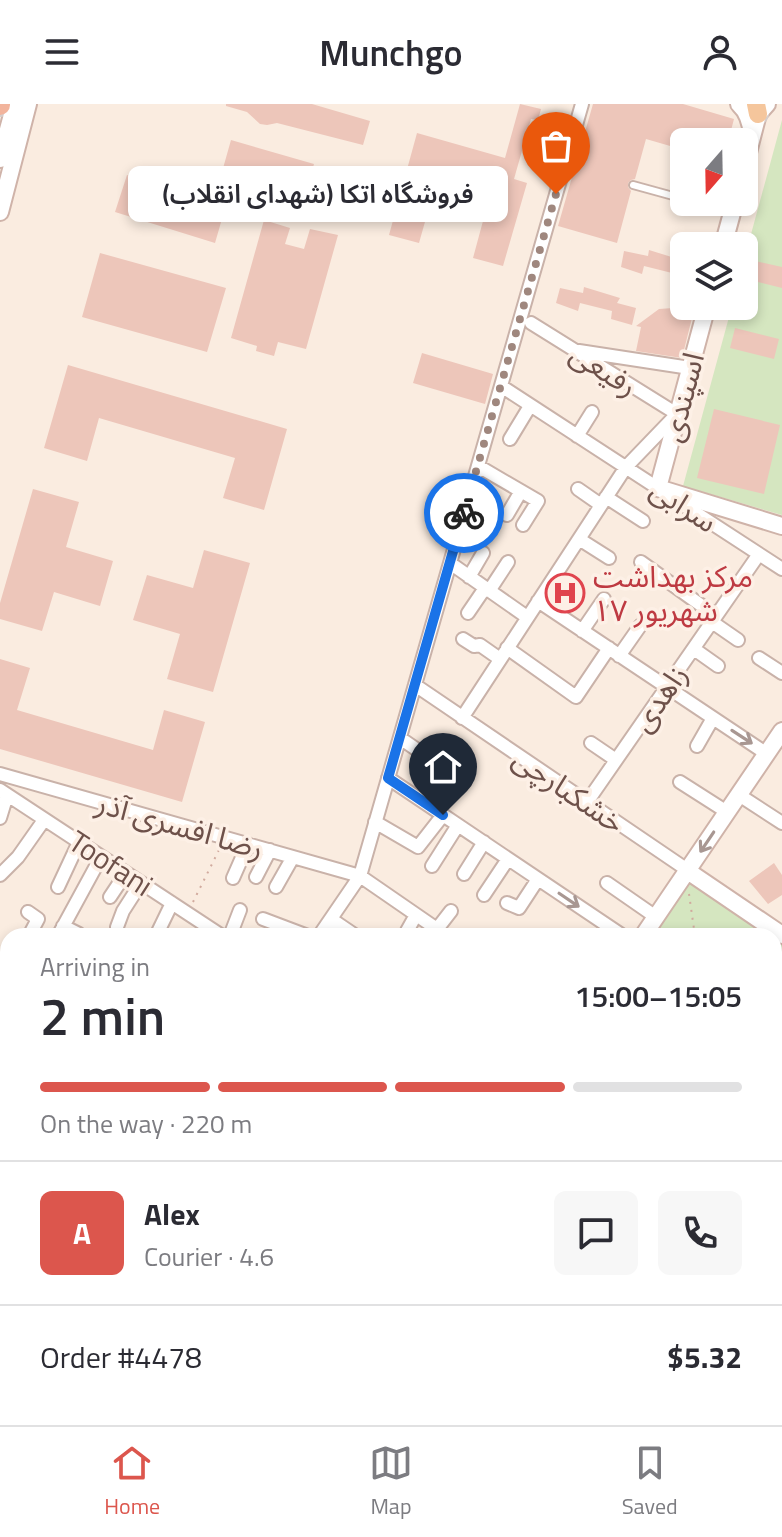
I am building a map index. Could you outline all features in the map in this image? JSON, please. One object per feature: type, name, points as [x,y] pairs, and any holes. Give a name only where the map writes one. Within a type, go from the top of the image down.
[{"type":"main road","points":[[0,159],[15,104]]},
{"type":"main road","points":[[0,212],[28,104]]},
{"type":"main road","points":[[739,104],[751,128]]},
{"type":"main road","points":[[754,128],[760,107]]},
{"type":"main road","name":"اسپندی","points":[[658,488],[703,320]]},
{"type":"main road","points":[[658,488],[782,526]]},
{"type":"main road","points":[[648,928],[782,732]]},
{"type":"main road","name":"خشکبارچی","points":[[687,871],[772,928]]},
{"type":"street","points":[[325,928],[360,876],[582,104]]},
{"type":"street","name":"رفیعی","points":[[531,323],[677,414]]},
{"type":"street","points":[[574,350],[690,368]]},
{"type":"street","name":"سرابی","points":[[501,386],[782,569]]},
{"type":"street","points":[[510,439],[530,406]]},
{"type":"street","points":[[577,436],[592,412]]},
{"type":"street","points":[[462,718],[626,467],[677,414]]},
{"type":"street","points":[[478,466],[538,501],[523,525]]},
{"type":"street","points":[[578,489],[643,521]]},
{"type":"street","points":[[507,515],[521,491]]},
{"type":"street","points":[[579,539],[609,558]]},
{"type":"street","points":[[469,577],[483,553]]},
{"type":"street","name":"زاهدی","points":[[587,802],[759,554]]},
{"type":"street","points":[[468,613],[508,562]]},
{"type":"street","points":[[641,562],[738,640]]},
{"type":"street","points":[[450,563],[527,617]]},
{"type":"street","points":[[582,631],[604,599]]},
{"type":"street","points":[[538,601],[767,754]]},
{"type":"street","points":[[463,639],[474,646],[480,645],[503,654],[576,697],[640,626]]},
{"type":"street","points":[[694,649],[718,666]]},
{"type":"street","points":[[759,658],[782,673]]},
{"type":"street","name":"خشکبارچی","points":[[415,685],[687,871]]},
{"type":"street","points":[[697,746],[713,718]]},
{"type":"street","points":[[400,738],[442,767]]},
{"type":"street","points":[[591,743],[616,760]]},
{"type":"street","name":"رضا افسری آذر","points":[[0,774],[360,876],[436,928]]},
{"type":"street","points":[[388,778],[611,928]]},
{"type":"street","points":[[680,782],[727,812]]},
{"type":"street","points":[[0,818],[4,793]]},
{"type":"street","name":"Toofani","points":[[4,793],[210,928]]},
{"type":"street","points":[[739,795],[782,823]]},
{"type":"street","points":[[375,822],[418,847],[443,815]]},
{"type":"street","points":[[0,875],[18,857],[44,820]]},
{"type":"street","points":[[432,866],[458,825]]},
{"type":"street","points":[[58,887],[79,842]]},
{"type":"street","points":[[464,874],[484,842]]},
{"type":"street","points":[[233,878],[248,844]]},
{"type":"street","points":[[256,877],[270,850]]},
{"type":"street","points":[[62,928],[101,857]]},
{"type":"street","points":[[276,887],[293,857]]},
{"type":"street","points":[[484,895],[508,859]]},
{"type":"street","points":[[110,897],[126,873]]},
{"type":"street","points":[[507,903],[519,908],[538,879]]},
{"type":"street","points":[[117,927],[141,883]]},
{"type":"street","points":[[607,883],[656,917]]},
{"type":"street","points":[[160,928],[172,903]]},
{"type":"street","points":[[233,928],[240,910]]},
{"type":"street","points":[[444,928],[451,911]]},
{"type":"street","points":[[28,912],[38,919],[33,928]]},
{"type":"street","points":[[409,928],[416,915]]},
{"type":"street","points":[[263,919],[287,928]]},
{"type":"street","points":[[331,919],[344,928]]},
{"type":"lane","points":[[633,185],[670,195]]},
{"type":"path","points":[[188,913],[225,838]]},
{"type":"path","points":[[687,871],[694,928]]},
{"type":"green space","points":[[782,120],[782,515],[683,486],[728,320],[758,320],[758,232],[752,232]]},
{"type":"green space","points":[[690,882],[758,928],[659,928]]},
{"type":"building","points":[[226,104],[312,104],[370,121],[363,145],[277,123],[260,124],[247,112]]},
{"type":"building","points":[[520,104],[541,109],[538,120],[531,119],[514,179],[527,183],[503,266],[473,258],[493,184],[440,169],[419,243],[389,235],[417,133],[505,158]]},
{"type":"building","points":[[593,104],[683,104],[734,119],[732,128],[670,128],[670,146],[646,139],[635,179],[628,183],[631,191],[617,243],[558,226]]},
{"type":"building","points":[[231,140],[314,164],[301,210],[218,186]]},
{"type":"building","points":[[127,175],[226,205],[215,243],[115,212]]},
{"type":"building","points":[[264,220],[290,228],[285,244],[304,249],[310,229],[338,235],[306,349],[278,342],[274,356],[256,351],[257,346],[231,338]]},
{"type":"building","points":[[649,250],[670,257],[670,272],[644,266],[642,274],[621,267],[624,251],[648,256]]},
{"type":"building","points":[[100,253],[226,288],[207,352],[82,317]]},
{"type":"building","points":[[758,262],[782,267],[782,288],[758,282]]},
{"type":"building","points":[[584,287],[620,298],[617,303],[636,308],[632,325],[611,319],[612,311],[580,303],[578,311],[556,303],[560,288],[583,293]]},
{"type":"building","points":[[670,308],[670,320],[692,320],[682,358],[636,351],[641,327],[636,326],[659,309]]},
{"type":"building","points":[[735,328],[779,339],[774,359],[730,348]]},
{"type":"building","points":[[422,353],[493,374],[485,404],[413,383]]},
{"type":"building","points":[[68,365],[287,429],[264,510],[223,498],[235,458],[99,418],[87,461],[44,448]]},
{"type":"building","points":[[714,409],[780,425],[764,494],[697,478]]},
{"type":"building","points":[[33,489],[79,502],[66,547],[113,561],[100,606],[54,592],[42,631],[0,619],[0,603]]},
{"type":"building","points":[[204,550],[250,563],[213,692],[167,679],[180,634],[133,620],[147,575],[193,588]]},
{"type":"building","points":[[0,659],[30,668],[17,710],[153,750],[164,710],[205,722],[182,802],[0,749]]},
{"type":"building","points":[[774,863],[782,875],[782,895],[768,904],[749,881]]},
{"type":"way so far","points":[[464,513],[556,194]]},
{"type":"place","name":"فروشگاه اتکا (شهدای انقلاب)","points":[[556,194]]},
{"type":"place","name":"مرکز بهداشت ۱۷ شهریور","points":[[565,593]]},
{"type":"route","points":[[443,815],[388,778],[464,513]]}]
